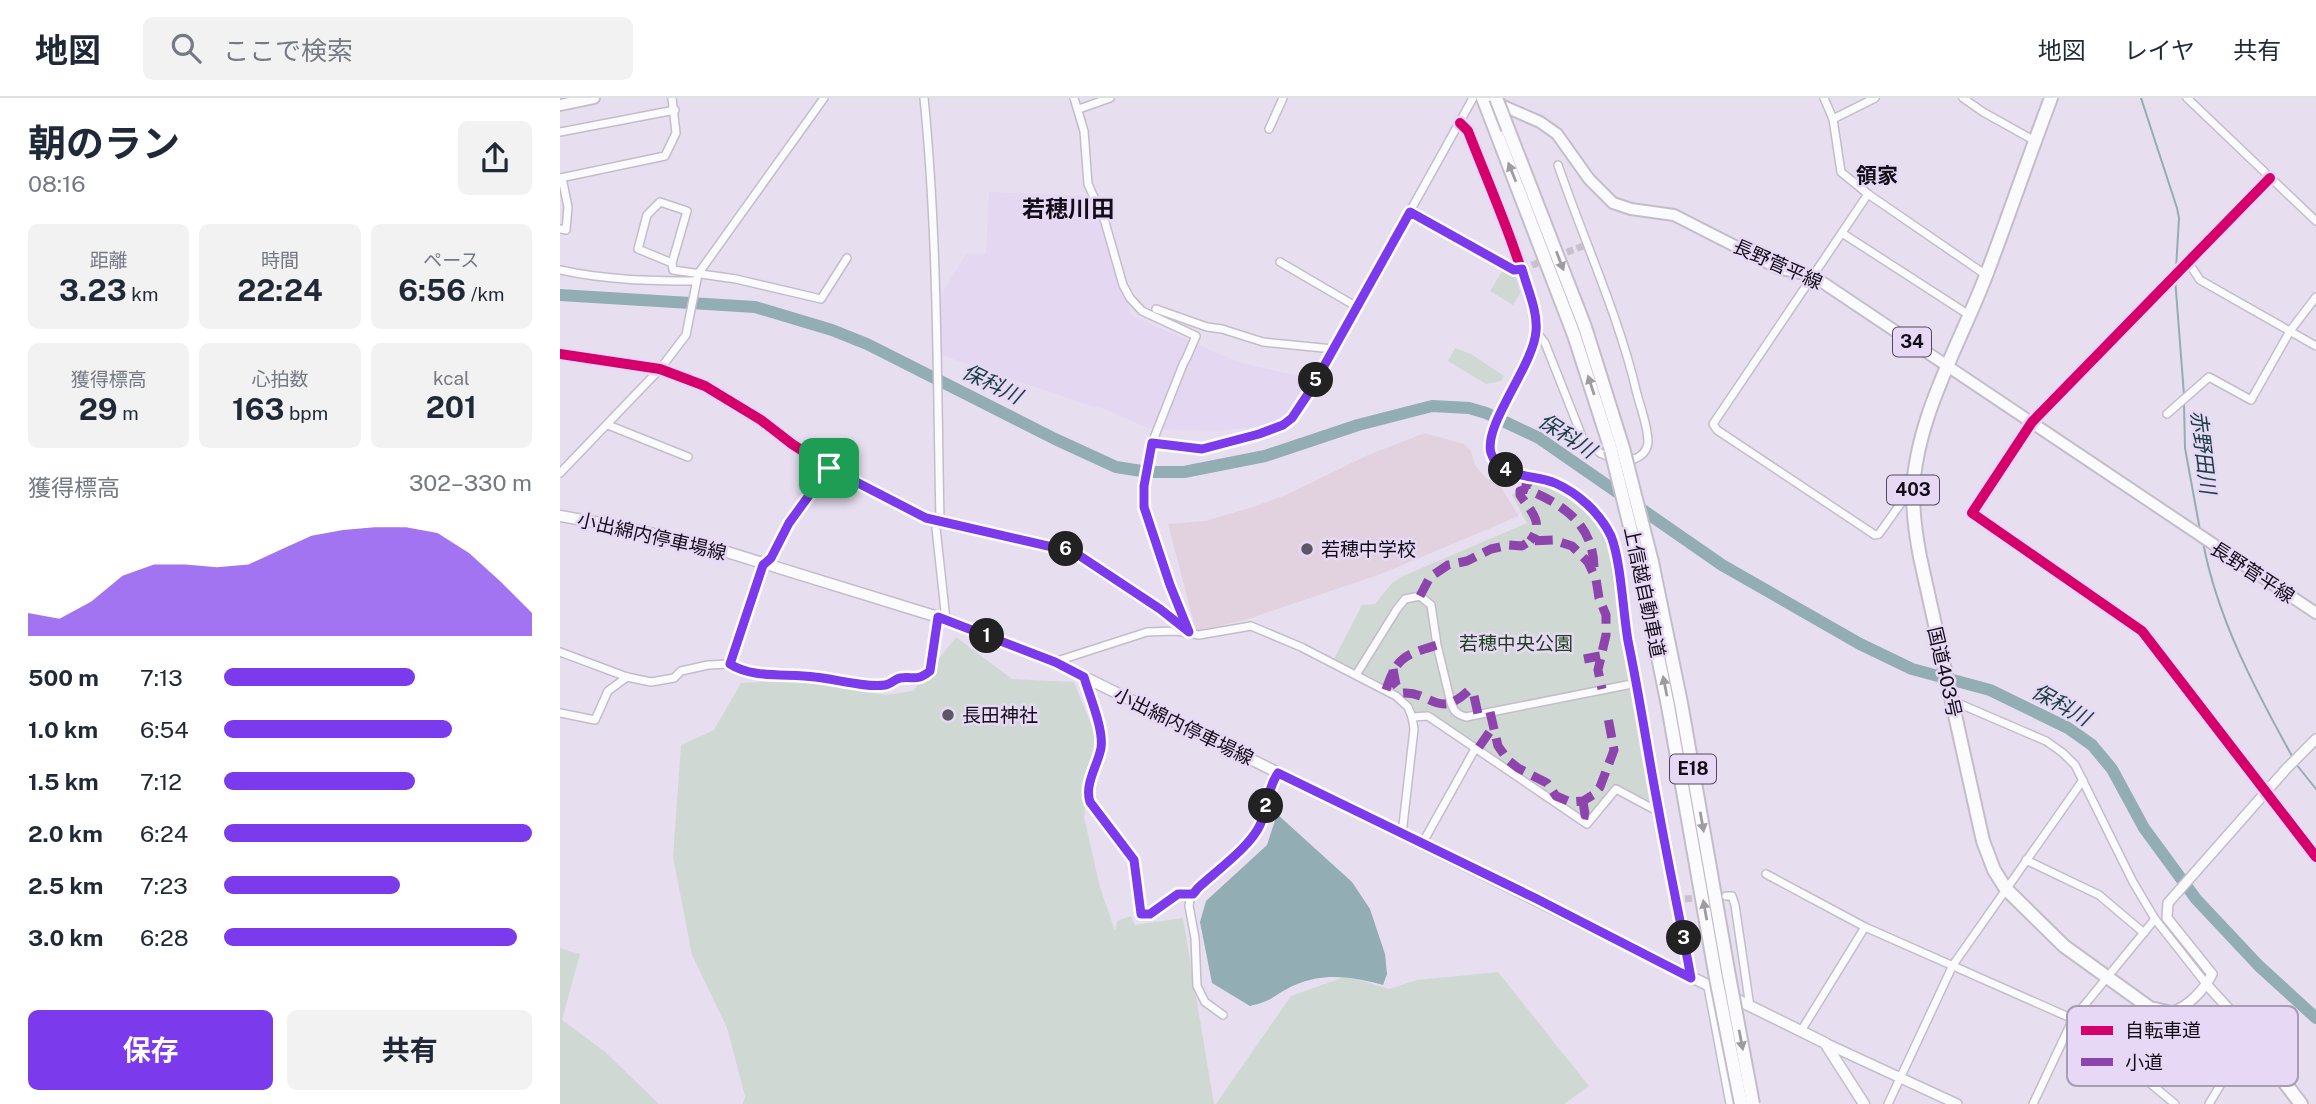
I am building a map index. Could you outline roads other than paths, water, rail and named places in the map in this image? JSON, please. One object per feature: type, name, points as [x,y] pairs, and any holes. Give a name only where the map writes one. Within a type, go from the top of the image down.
[{"type":"highway","name":"上信越自動車道","points":[[1484,98],[1617,449]]},
{"type":"highway","name":"上信越自動車道","points":[[1496,98],[1585,327],[1681,704],[1718,980],[1741,1104]]},
{"type":"highway","name":"国道403号","points":[[2051,98],[1986,275],[1927,421],[1916,466],[1914,518],[1920,557],[1983,841],[1994,870],[2006,889],[2040,925],[2105,977],[2147,1006]]},
{"type":"highway","name":"上信越自動車道","points":[[1718,980],[1754,1104]]},
{"type":"highway","name":"国道403号","points":[[2287,1086],[2301,1104]]},
{"type":"main road","points":[[560,105],[594,98]]},
{"type":"main road","name":"長野菅平線","points":[[1484,98],[1540,122],[1557,134],[1590,179],[1613,204],[1674,215],[1778,268],[1813,276],[2316,613]]},
{"type":"main road","name":"小出綿内停車場線","points":[[560,516],[701,545],[942,618],[1055,662],[1691,978],[1718,980],[1750,1007],[1825,1043]]},
{"type":"main road","points":[[1825,1043],[1864,1104]]},
{"type":"street","points":[[560,229],[566,230],[568,207],[561,178],[665,156],[676,133],[672,98]]},
{"type":"street","points":[[560,473],[660,369],[686,335],[691,321],[696,280],[824,98]]},
{"type":"street","points":[[560,652],[627,677],[651,682],[674,678],[681,671],[708,665],[730,664],[737,669],[762,674],[886,685],[900,678],[917,680],[930,671],[942,618],[936,528],[940,522],[930,161],[924,98]]},
{"type":"street","points":[[1074,98],[1084,131],[1088,184],[1105,222],[1123,285],[1142,312],[1196,336],[1152,443],[1144,486],[1144,507],[1151,531],[1189,632]]},
{"type":"street","points":[[1079,110],[1110,98]]},
{"type":"street","points":[[1269,129],[1283,98]]},
{"type":"street","points":[[1152,443],[1202,449],[1283,425],[1298,409],[1473,98]]},
{"type":"street","points":[[1824,98],[1833,119],[1841,172],[1868,194],[1986,275]]},
{"type":"street","points":[[1833,119],[1875,98]]},
{"type":"street","points":[[1964,98],[1983,112],[2035,141]]},
{"type":"street","points":[[2187,98],[2316,221]]},
{"type":"street","points":[[560,132],[675,110]]},
{"type":"street","points":[[1460,123],[1468,131],[1522,269],[1536,321],[1528,361],[1507,398],[1491,440],[1490,450],[1494,460],[1508,471],[1557,484],[1590,506],[1603,523],[1614,547],[1623,616],[1659,812],[1681,900],[1691,978]]},
{"type":"street","points":[[1536,331],[1545,343],[1583,439],[1607,457],[1621,460],[1640,457],[1648,443],[1629,360],[1558,164]]},
{"type":"street","points":[[2270,178],[2032,422],[1972,513],[2142,631],[2316,857]]},
{"type":"street","points":[[1868,194],[1713,424],[1875,535],[1879,534],[1906,496],[1913,492]]},
{"type":"street","points":[[672,263],[638,250],[647,215],[660,202],[687,211],[672,263],[673,270],[696,280]]},
{"type":"street","points":[[1410,212],[1514,270],[1522,269]]},
{"type":"street","points":[[1842,233],[1969,315]]},
{"type":"street","points":[[560,270],[584,276],[643,281],[736,279],[821,299],[846,258]]},
{"type":"street","points":[[1280,262],[1357,307]]},
{"type":"street","points":[[2188,262],[2200,279],[2316,346]]},
{"type":"street","points":[[2167,414],[2209,377],[2251,400],[2290,331],[2316,297]]},
{"type":"street","points":[[1156,309],[1207,327],[1263,342],[1334,349]]},
{"type":"street","points":[[560,355],[660,369],[705,386],[761,420],[829,468],[926,518],[1074,552],[1160,609],[1189,632]]},
{"type":"street","points":[[608,425],[688,457]]},
{"type":"street","points":[[730,664],[763,565],[771,558],[789,523],[829,468]]},
{"type":"street","points":[[1356,676],[1405,599],[1420,596],[1431,605],[1437,645],[1451,703],[1454,712],[1459,715],[1466,716],[1637,684]]},
{"type":"street","points":[[1055,662],[1147,632],[1189,632],[1199,635],[1251,626],[1301,647],[1396,695],[1408,707],[1412,717],[1413,745],[1402,834]]},
{"type":"street","points":[[560,713],[595,720],[608,691],[627,677]]},
{"type":"street","points":[[1084,677],[1101,736],[1101,747],[1087,793],[1090,802],[1134,860],[1141,914],[1150,914],[1178,894],[1193,894]]},
{"type":"street","points":[[1953,700],[2046,741],[2063,752],[2075,765],[2133,882],[2155,919],[2227,1006]]},
{"type":"street","points":[[1412,717],[1428,716],[1587,824],[1616,789],[1659,812]]},
{"type":"street","points":[[2184,1006],[2207,985],[2212,974],[2167,918],[2168,903],[2312,743]]},
{"type":"street","points":[[1422,844],[1475,749]]},
{"type":"street","points":[[1223,1014],[1205,1002],[1197,986],[1195,938],[1189,906],[1193,894],[1259,829],[1272,782],[1278,773]]},
{"type":"street","points":[[1888,1104],[1953,965],[2083,780]]},
{"type":"street","points":[[2026,860],[2099,895],[2144,933]]},
{"type":"street","points":[[1766,874],[1865,928],[2067,1016]]},
{"type":"street","points":[[1726,896],[1732,896],[1735,905],[1750,1007]]},
{"type":"street","points":[[2083,1006],[2155,919]]},
{"type":"street","points":[[1801,1031],[1865,928]]},
{"type":"street","points":[[1718,980],[1730,1104]]},
{"type":"street","points":[[2033,1104],[2067,1032]]},
{"type":"street","points":[[1825,1043],[1957,1104]]},
{"type":"street","points":[[2153,1086],[2175,1104]]},
{"type":"street","points":[[2209,1104],[2220,1086]]},
{"type":"waterway","name":"赤野田川","points":[[2141,98],[2177,208],[2179,218],[2176,269]]},
{"type":"waterway","name":"赤野田川","points":[[2175,278],[2184,395]]},
{"type":"waterway","name":"保科川","points":[[560,295],[755,307],[832,330],[867,344],[1116,467],[1148,472],[1184,472],[1265,456],[1358,425],[1432,406],[1469,408],[1486,413],[1539,438],[1722,565],[1860,644],[1912,669],[1990,690],[2068,728],[2092,745],[2112,769],[2144,828],[2196,899],[2259,966],[2316,1018]]},
{"type":"waterway","name":"赤野田川","points":[[2184,404],[2185,448],[2200,530]]},
{"type":"waterway","name":"赤野田川","points":[[2203,542],[2218,598],[2239,652],[2292,756]]},
{"type":"waterway","name":"赤野田川","points":[[2296,764],[2316,789]]},
{"type":"tunnel","points":[[1557,256],[1586,245]]},
{"type":"tunnel","points":[[1522,269],[1546,260]]},
{"type":"tunnel","points":[[1685,899],[1719,896]]},
{"type":"place","name":"若穂中学校","points":[[1307,549]]},
{"type":"place","name":"長田神社","points":[[948,715]]},
{"type":"district","name":"領家","points":[[1877,176]]},
{"type":"district","name":"若穂川田","points":[[1068,209]]},
{"type":"park label","name":"若穂中央公園","points":[[1516,643]]}]
